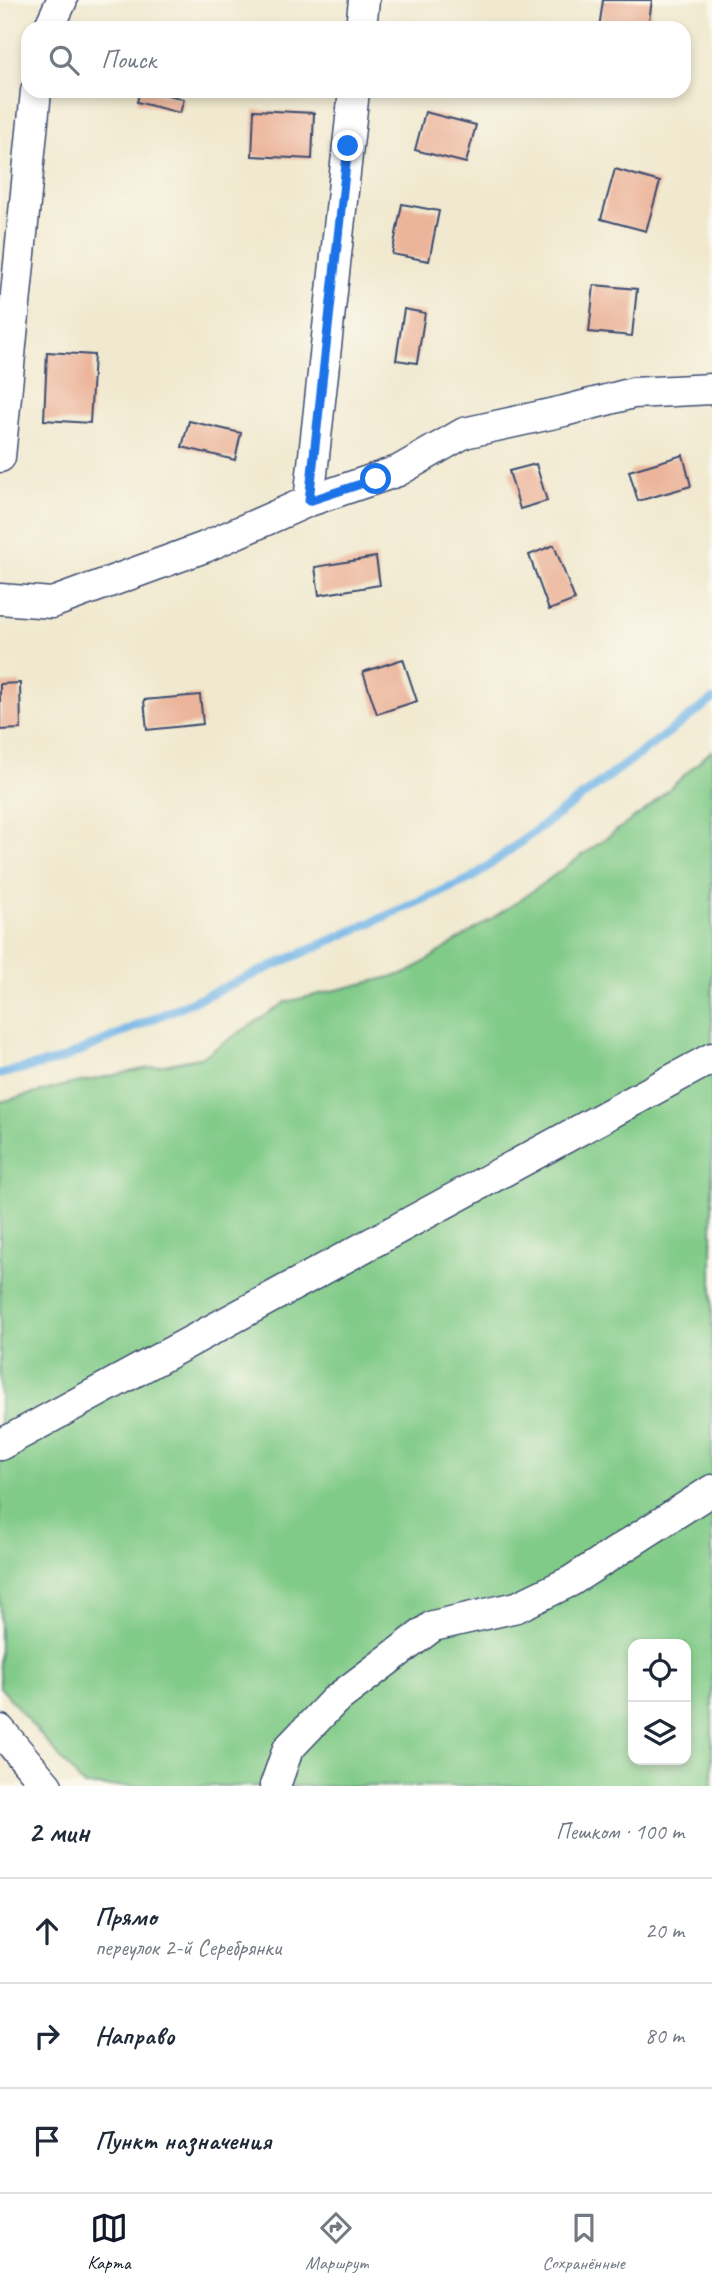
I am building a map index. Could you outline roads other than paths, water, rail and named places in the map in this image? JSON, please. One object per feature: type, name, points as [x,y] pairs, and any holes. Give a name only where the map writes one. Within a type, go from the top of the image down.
[{"type":"street","points":[[52,21],[62,0]]},
{"type":"street","points":[[362,21],[364,0]]},
{"type":"street","points":[[0,457],[35,98]]},
{"type":"street","points":[[309,501],[353,98]]},
{"type":"street","points":[[0,599],[52,603],[205,547],[309,501],[398,471],[464,433],[633,393],[712,389]]},
{"type":"street","points":[[0,1445],[712,1058]]},
{"type":"street","points":[[275,1786],[288,1749],[334,1701],[433,1626],[517,1607],[571,1581],[712,1490]]},
{"type":"street","points":[[0,1730],[47,1786]]},
{"type":"waterway","points":[[0,1074],[60,1060],[472,878],[712,700]]}]
